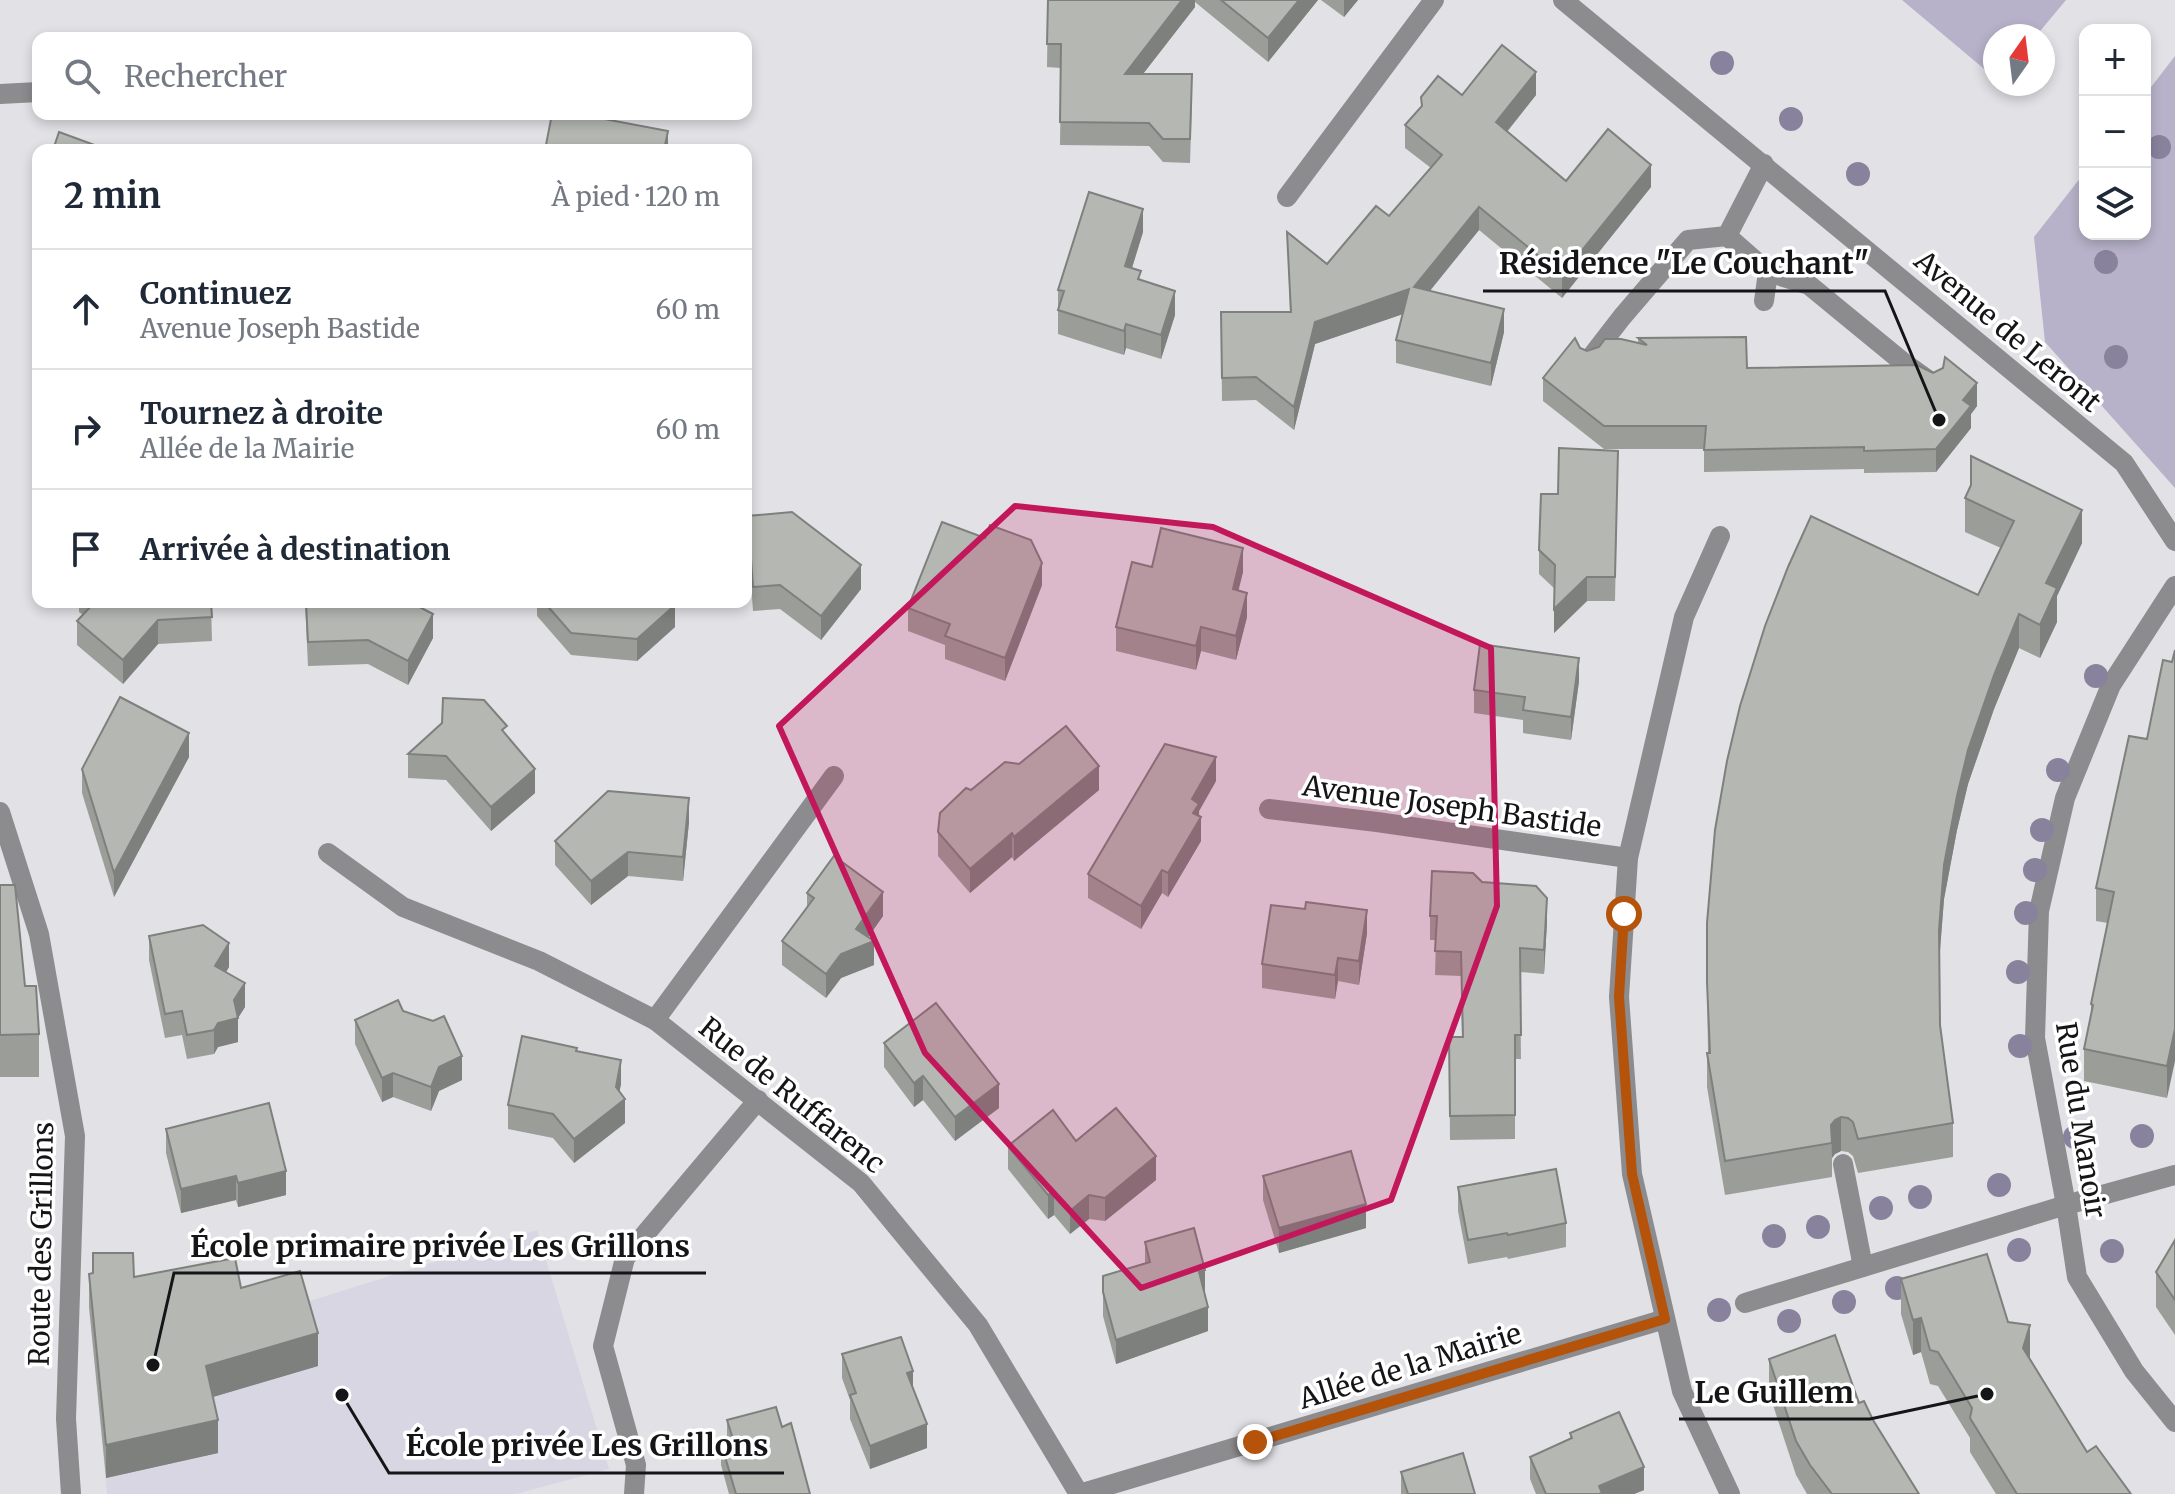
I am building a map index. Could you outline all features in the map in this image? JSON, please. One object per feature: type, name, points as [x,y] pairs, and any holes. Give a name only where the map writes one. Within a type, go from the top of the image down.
[{"type":"street","points":[[1287,197],[1434,0]]},
{"type":"street","name":"Avenue de Leront","points":[[1563,0],[2124,463],[2175,541]]},
{"type":"street","points":[[0,94],[32,92]]},
{"type":"street","points":[[1727,236],[1764,164]]},
{"type":"street","points":[[1588,361],[1688,240],[1727,236],[1768,272],[1809,285],[1933,383]]},
{"type":"street","points":[[1764,301],[1768,272]]},
{"type":"street","name":"Avenue Joseph Bastide","points":[[1720,536],[1684,617],[1628,858],[1619,997],[1632,1174],[1682,1391],[1730,1494]]},
{"type":"street","name":"Rue du Manoir","points":[[2175,586],[2111,685],[2065,798],[2039,911],[2035,1038],[2077,1277],[2134,1371],[2175,1422]]},
{"type":"street","name":"Rue de Ruffarenc","points":[[655,1020],[834,776]]},
{"type":"street","name":"Avenue Joseph Bastide","points":[[1269,809],[1628,858]]},
{"type":"street","name":"Route des Grillons","points":[[0,812],[39,934],[75,1136],[66,1419],[71,1494]]},
{"type":"street","name":"Rue de Ruffarenc","points":[[328,853],[403,907],[539,961],[655,1020],[861,1183],[978,1325],[1079,1494]]},
{"type":"street","points":[[634,1494],[636,1465],[603,1346],[625,1258],[758,1100]]},
{"type":"street","points":[[1843,1164],[1863,1267]]},
{"type":"street","points":[[1745,1303],[2175,1175]]},
{"type":"street","name":"Allée de la Mairie","points":[[1079,1494],[1665,1319]]},
{"type":"highlighted area","points":[[1015,506],[1213,527],[1491,648],[1497,906],[1391,1200],[1141,1288],[925,1053],[779,726]]},
{"type":"shaded area","points":[[1902,0],[2066,0],[2046,24],[1983,24],[1983,68]]},
{"type":"shaded area","points":[[2175,56],[2175,488],[2045,342],[2034,237],[2079,180],[2079,240],[2151,240],[2151,87]]},
{"type":"shaded area","points":[[537,1230],[609,1469],[516,1494],[107,1494],[89,1307],[300,1304]]},
{"type":"building","points":[[1048,0],[1182,0],[1125,74],[1192,74],[1190,139],[1163,139],[1149,123],[1060,122],[1061,44],[1047,44]]},
{"type":"building","points":[[1221,0],[1299,0],[1268,38]]},
{"type":"building","points":[[1502,45],[1536,72],[1496,122],[1566,181],[1608,129],[1651,165],[1562,275],[1479,207],[1414,287],[1504,309],[1491,363],[1396,340],[1409,289],[1315,322],[1294,407],[1256,377],[1222,378],[1221,312],[1291,312],[1287,232],[1327,264],[1376,206],[1389,216],[1442,155],[1405,125],[1422,106],[1421,97],[1438,76],[1462,95]]},
{"type":"building","points":[[551,120],[610,120],[668,131],[665,144],[546,144]]},
{"type":"building","points":[[59,132],[92,144],[55,144]]},
{"type":"building","points":[[1089,192],[1143,209],[1125,266],[1141,271],[1138,279],[1175,291],[1161,335],[1126,324],[1124,331],[1058,310],[1064,291],[1058,290]]},
{"type":"building","points":[[1746,337],[1747,368],[1917,365],[1933,373],[1943,368],[1945,357],[1977,383],[1963,400],[1971,406],[1936,449],[1704,450],[1706,426],[1604,426],[1543,378],[1575,338],[1580,348],[1587,351],[1599,347],[1605,339],[1647,345],[1638,338]]},
{"type":"building","points":[[1559,448],[1618,451],[1615,577],[1587,577],[1554,609],[1555,565],[1539,550],[1541,494],[1558,494]]},
{"type":"building","points":[[1971,456],[2082,510],[2046,583],[2057,588],[2040,625],[2019,614],[1968,750],[1957,796],[1944,865],[1939,930],[1940,1025],[1953,1123],[1858,1139],[1853,1122],[1841,1117],[1831,1125],[1832,1143],[1725,1161],[1707,1053],[1710,1053],[1707,923],[1715,830],[1727,761],[1765,626],[1811,516],[1978,595],[2014,521],[1965,498],[1971,485]]},
{"type":"building","points":[[792,512],[861,565],[821,616],[780,585],[753,587],[752,516]]},
{"type":"building","points":[[942,522],[985,538],[990,525],[1031,540],[1042,563],[1005,658],[945,636],[950,624],[908,608]]},
{"type":"building","points":[[1161,528],[1243,548],[1233,589],[1247,593],[1236,636],[1201,627],[1196,646],[1116,627],[1132,562],[1152,567]]},
{"type":"building","points":[[89,608],[211,608],[212,617],[158,620],[123,660],[77,621]]},
{"type":"building","points":[[306,608],[422,608],[433,614],[408,661],[368,640],[308,642]]},
{"type":"building","points":[[549,608],[672,608],[637,639],[571,633]]},
{"type":"building","points":[[1480,644],[1579,658],[1571,717],[1523,710],[1525,697],[1474,690]]},
{"type":"building","points":[[2175,650],[2175,1029],[2167,1066],[2084,1049],[2114,892],[2096,888],[2129,736],[2147,739],[2163,660],[2172,662]]},
{"type":"building","points":[[120,697],[189,733],[114,873],[82,769]]},
{"type":"building","points":[[443,698],[484,700],[507,726],[502,730],[535,769],[491,807],[446,756],[408,754],[442,723]]},
{"type":"building","points":[[1066,726],[1099,766],[1014,837],[1012,833],[970,869],[938,832],[940,813],[966,788],[971,790],[1005,762],[1019,764]]},
{"type":"building","points":[[1165,744],[1216,757],[1192,799],[1199,804],[1193,813],[1201,817],[1168,873],[1162,870],[1141,906],[1088,874]]},
{"type":"building","points":[[608,791],[689,798],[683,857],[628,852],[591,881],[555,841]]},
{"type":"building","points":[[834,856],[883,892],[856,929],[874,941],[841,954],[826,974],[782,941],[814,898],[807,893]]},
{"type":"building","points":[[1432,871],[1473,873],[1482,882],[1536,886],[1547,898],[1544,950],[1520,948],[1521,1035],[1515,1035],[1515,1115],[1450,1116],[1449,1037],[1463,1037],[1461,952],[1435,951],[1437,916],[1430,916]]},
{"type":"building","points":[[0,885],[15,885],[25,986],[36,986],[39,1034],[0,1035]]},
{"type":"building","points":[[1306,902],[1367,910],[1359,961],[1338,958],[1335,975],[1262,964],[1271,905],[1305,909]]},
{"type":"building","points":[[203,925],[229,943],[215,966],[245,983],[234,1000],[238,1018],[218,1023],[214,1030],[187,1035],[182,1011],[165,1014],[149,936]]},
{"type":"building","points":[[398,1000],[403,1011],[433,1021],[444,1016],[462,1056],[439,1067],[431,1087],[393,1073],[382,1078],[355,1020]]},
{"type":"building","points":[[936,1003],[999,1084],[955,1117],[923,1076],[914,1083],[884,1043]]},
{"type":"building","points":[[522,1036],[621,1060],[616,1087],[625,1099],[574,1139],[553,1114],[508,1105]]},
{"type":"building","points":[[269,1103],[286,1171],[238,1183],[236,1176],[181,1189],[166,1129]]},
{"type":"building","points":[[1116,1108],[1156,1156],[1105,1198],[1089,1195],[1070,1211],[1054,1191],[1048,1195],[1008,1146],[1053,1110],[1076,1141]]},
{"type":"building","points":[[1351,1151],[1366,1204],[1279,1228],[1263,1176]]},
{"type":"building","points":[[1556,1169],[1566,1223],[1468,1240],[1458,1187]]},
{"type":"building","points":[[1194,1228],[1205,1270],[1199,1272],[1208,1307],[1116,1340],[1103,1292],[1103,1276],[1150,1262],[1145,1242]]},
{"type":"building","points":[[2175,1240],[2175,1300],[2156,1272]]},
{"type":"building","points":[[93,1253],[133,1253],[134,1277],[235,1258],[241,1288],[300,1271],[318,1333],[206,1366],[218,1420],[106,1445],[89,1274],[93,1273]]},
{"type":"building","points":[[1987,1254],[2008,1322],[2030,1325],[2023,1348],[2087,1452],[2096,1446],[2131,1494],[2017,1494],[1970,1418],[1972,1408],[1938,1352],[1930,1350],[1921,1318],[1913,1320],[1901,1279]]},
{"type":"building","points":[[1835,1335],[1859,1403],[1864,1401],[1919,1494],[1832,1494],[1796,1441],[1769,1359]]},
{"type":"building","points":[[901,1337],[913,1371],[907,1373],[927,1424],[870,1446],[850,1395],[856,1393],[842,1354]]},
{"type":"building","points":[[776,1407],[782,1427],[791,1423],[810,1494],[736,1494],[721,1443],[733,1439],[727,1420]]},
{"type":"building","points":[[1619,1412],[1644,1467],[1599,1486],[1602,1493],[1599,1494],[1546,1494],[1530,1457],[1572,1438],[1570,1433]]},
{"type":"building","points":[[1463,1453],[1475,1494],[1408,1494],[1401,1472]]},
{"type":"place","name":"Résidence \"Le Couchant\"","points":[[1939,420]]},
{"type":"place","name":"École primaire privée Les Grillons","points":[[153,1365]]},
{"type":"place","name":"Le Guillem","points":[[1987,1394]]},
{"type":"place","name":"École privée Les Grillons","points":[[342,1395]]},
{"type":"route","points":[[1255,1442],[1665,1319],[1632,1174],[1619,997],[1624,914]]}]
